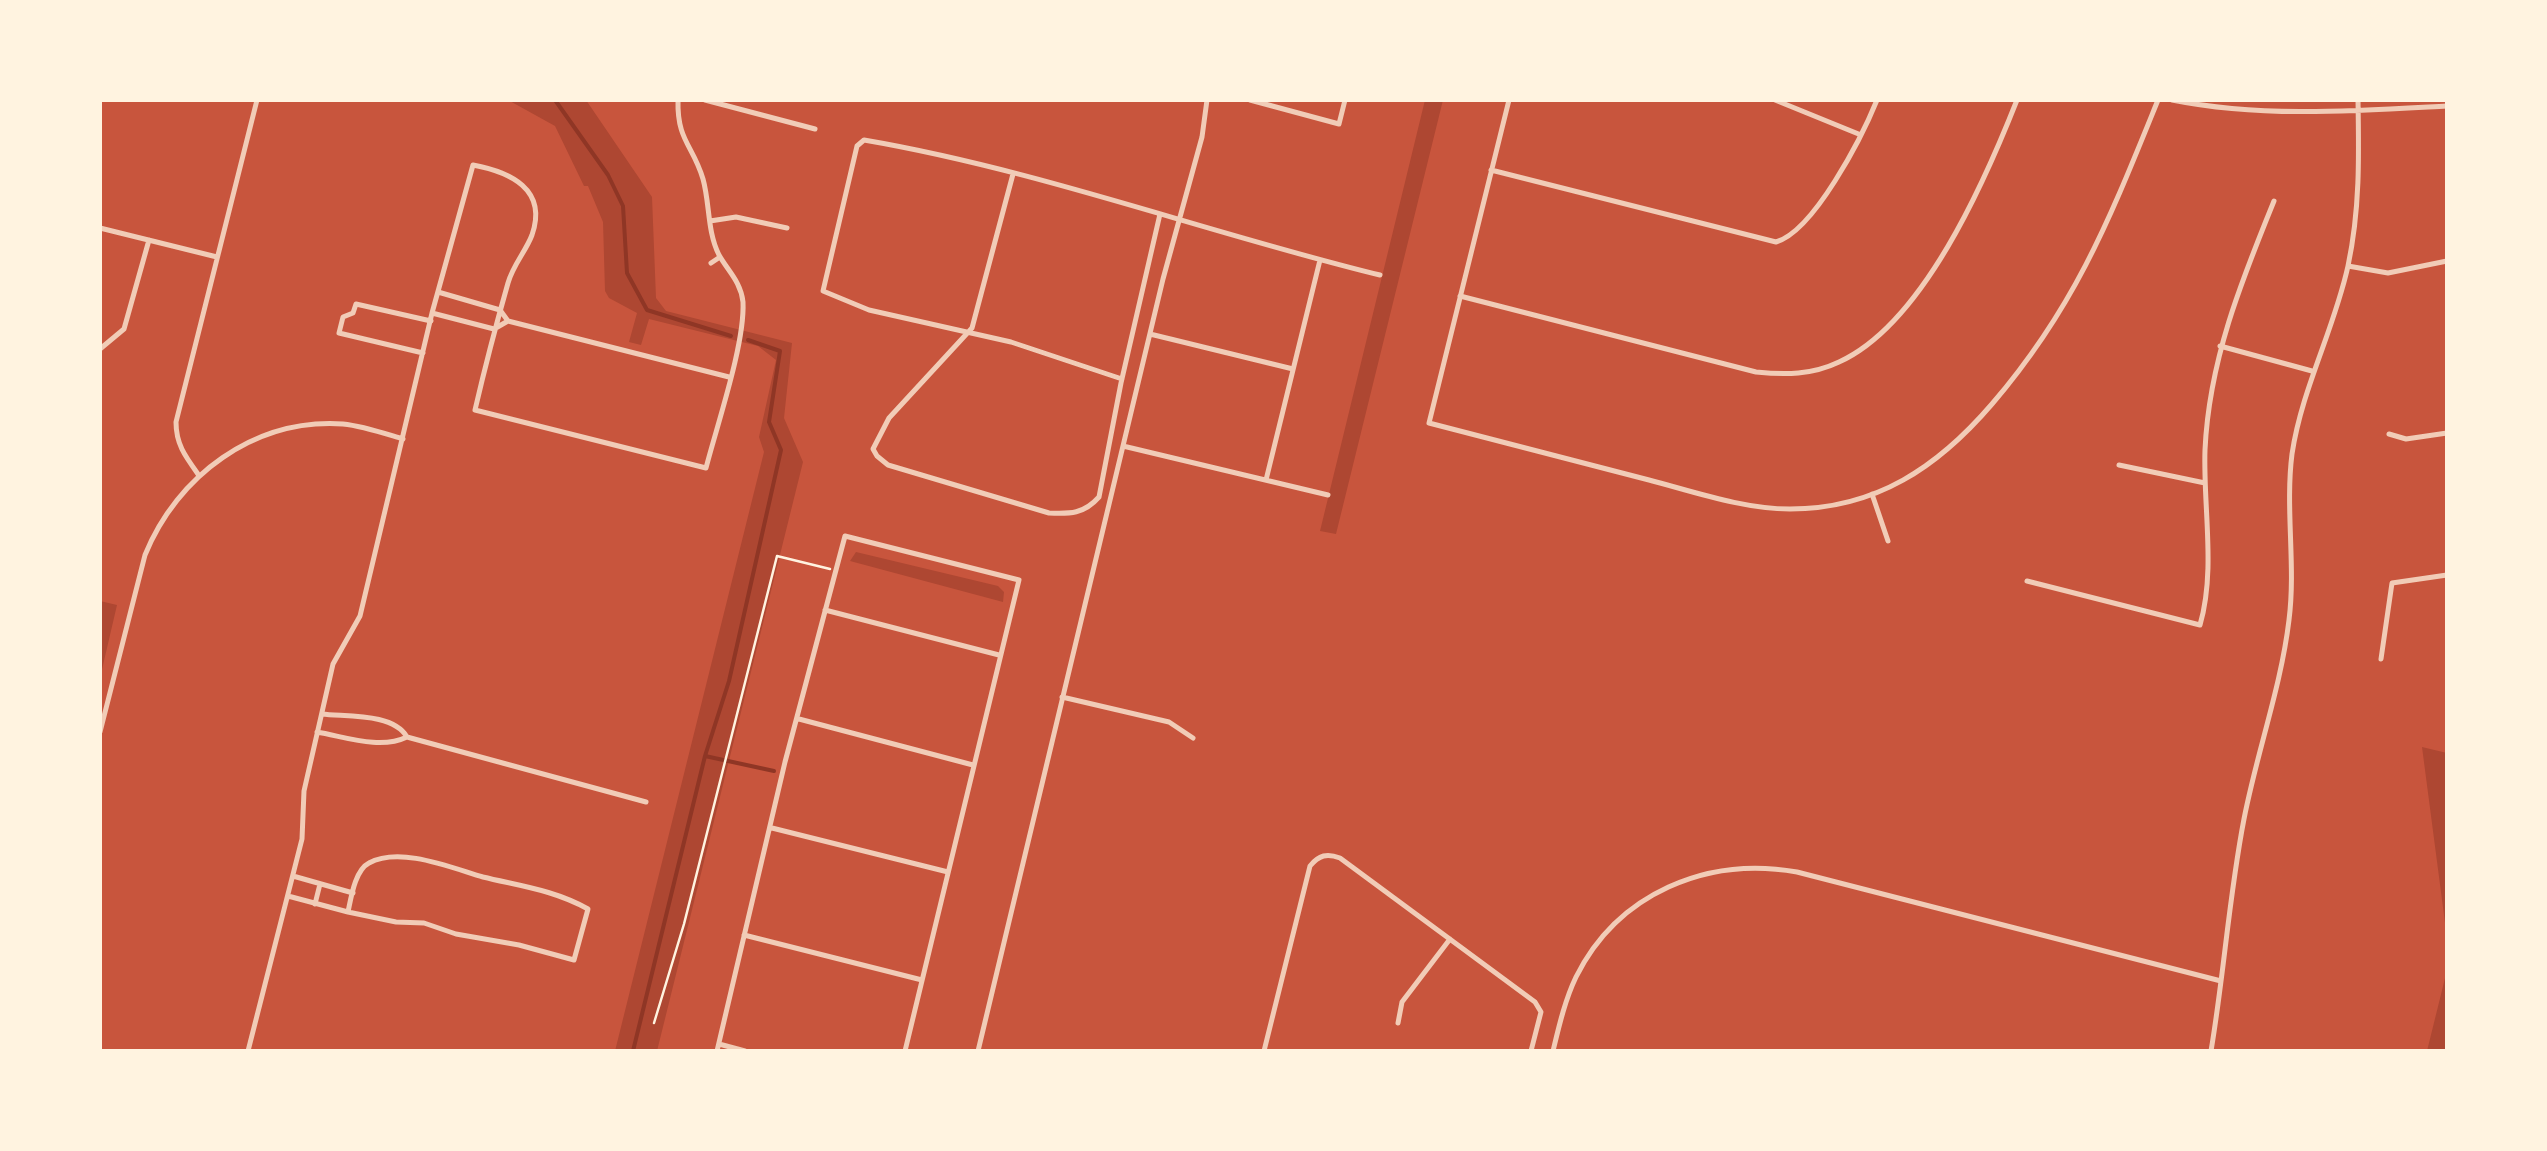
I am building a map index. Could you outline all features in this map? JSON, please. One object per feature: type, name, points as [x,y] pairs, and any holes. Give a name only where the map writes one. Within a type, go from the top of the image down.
[{"type":"street","points":[[198,474],[180,450],[176,422],[257,100]]},
{"type":"street","points":[[248,1051],[302,840],[304,790],[322,714],[339,650],[360,616],[473,164],[510,174],[523,184],[536,218],[531,239],[510,275],[475,410],[706,468],[741,326],[743,299],[735,275],[720,257],[704,182],[678,128],[678,100]]},
{"type":"street","points":[[705,100],[815,129]]},
{"type":"street","points":[[978,1051],[1150,334],[1202,137],[1207,100]]},
{"type":"street","points":[[1250,100],[1339,124],[1345,100]]},
{"type":"street","points":[[1508,100],[1429,423],[1755,506],[1806,508],[1872,494],[1910,478],[1950,449],[2034,352],[2090,262],[2158,100]]},
{"type":"street","points":[[1775,100],[1861,135]]},
{"type":"street","points":[[1492,170],[1766,241],[1786,239],[1819,203],[1861,135],[1877,100]]},
{"type":"street","points":[[1460,296],[1756,372],[1788,374],[1829,367],[1876,338],[1941,258],[1968,213],[2017,100]]},
{"type":"street","points":[[2172,100],[2269,111],[2447,106]]},
{"type":"street","points":[[2211,1051],[2240,840],[2286,640],[2292,570],[2292,456],[2312,371],[2348,266],[2359,189],[2358,100]]},
{"type":"street","points":[[1137,389],[1122,379],[1011,342],[869,310],[822,291],[858,146],[864,140],[888,144],[1012,174],[1380,275]]},
{"type":"street","points":[[1012,174],[972,328],[889,418],[873,448],[888,465],[1048,513],[1075,514],[1099,497],[1160,214]]},
{"type":"street","points":[[2027,581],[2200,625],[2207,597],[2205,483],[2209,409],[2220,346],[2274,200]]},
{"type":"street","points":[[710,221],[736,217],[787,228]]},
{"type":"street","points":[[100,228],[218,256]]},
{"type":"street","points":[[100,349],[124,329],[150,240]]},
{"type":"street","points":[[711,263],[720,257]]},
{"type":"street","points":[[1266,480],[1320,260]]},
{"type":"street","points":[[2348,266],[2388,273],[2447,261]]},
{"type":"street","points":[[438,292],[500,310],[508,321],[729,378]]},
{"type":"street","points":[[423,353],[339,333],[343,316],[353,313],[356,304],[494,329],[508,321]]},
{"type":"street","points":[[1150,334],[1294,369]]},
{"type":"street","points":[[2220,346],[2312,371]]},
{"type":"street","points":[[1122,379],[1140,375]]},
{"type":"street","points":[[100,732],[145,555],[168,508],[198,474],[244,445],[302,426],[343,424],[402,438]]},
{"type":"street","points":[[2390,434],[2406,439],[2447,433]]},
{"type":"street","points":[[1123,446],[1328,496]]},
{"type":"street","points":[[2119,465],[2205,483]]},
{"type":"street","points":[[1872,494],[1888,541]]},
{"type":"street","points":[[744,1051],[718,1048],[785,762],[845,536],[1018,580],[906,1051]]},
{"type":"street","points":[[2381,660],[2392,583],[2447,575]]},
{"type":"street","points":[[826,610],[999,656]]},
{"type":"street","points":[[1062,698],[1170,722],[1193,738]]},
{"type":"street","points":[[322,714],[388,722],[408,737],[646,802]]},
{"type":"street","points":[[799,719],[973,765]]},
{"type":"street","points":[[318,732],[381,743],[395,743],[408,737]]},
{"type":"street","points":[[772,828],[948,872]]},
{"type":"street","points":[[1264,1051],[1310,866],[1320,857],[1340,858],[1538,1006],[1531,1051]]},
{"type":"street","points":[[288,896],[348,912],[424,923],[456,934],[574,960],[588,909],[538,888],[429,860],[405,858],[371,861],[362,868],[348,912]]},
{"type":"street","points":[[1553,1051],[1574,981],[1625,913],[1671,884],[1704,872],[1740,867],[1797,872],[2221,981]]},
{"type":"street","points":[[293,876],[353,893]]},
{"type":"street","points":[[315,904],[320,884]]},
{"type":"street","points":[[744,935],[922,980]]},
{"type":"street","points":[[1398,1023],[1402,1002],[1450,938]]},
{"type":"path","points":[[654,1023],[684,924],[777,556],[836,570]]},
{"type":"shaded area","points":[[508,100],[586,100],[652,197],[656,298],[666,311],[792,343],[784,418],[803,462],[657,1051],[615,1051],[764,452],[759,437],[776,360],[758,346],[649,319],[641,345],[629,342],[637,313],[609,298],[605,291],[603,222],[588,186],[584,186],[555,126]]},
{"type":"shaded area","points":[[1425,100],[1443,100],[1336,534],[1320,531]]},
{"type":"shaded area","points":[[856,552],[998,586],[1004,592],[1003,602],[850,561]]},
{"type":"shaded area","points":[[100,601],[117,605],[100,678]]},
{"type":"shaded area","points":[[2422,747],[2447,753],[2447,938]]},
{"type":"shaded area","points":[[2447,970],[2447,1051],[2427,1051]]},
{"type":"waterway","points":[[555,100],[608,175],[623,206],[627,273],[647,310],[731,336]]},
{"type":"waterway","points":[[633,1051],[705,756],[729,681],[781,450],[769,422],[780,351],[748,340]]},
{"type":"waterway","points":[[705,756],[774,771]]}]
